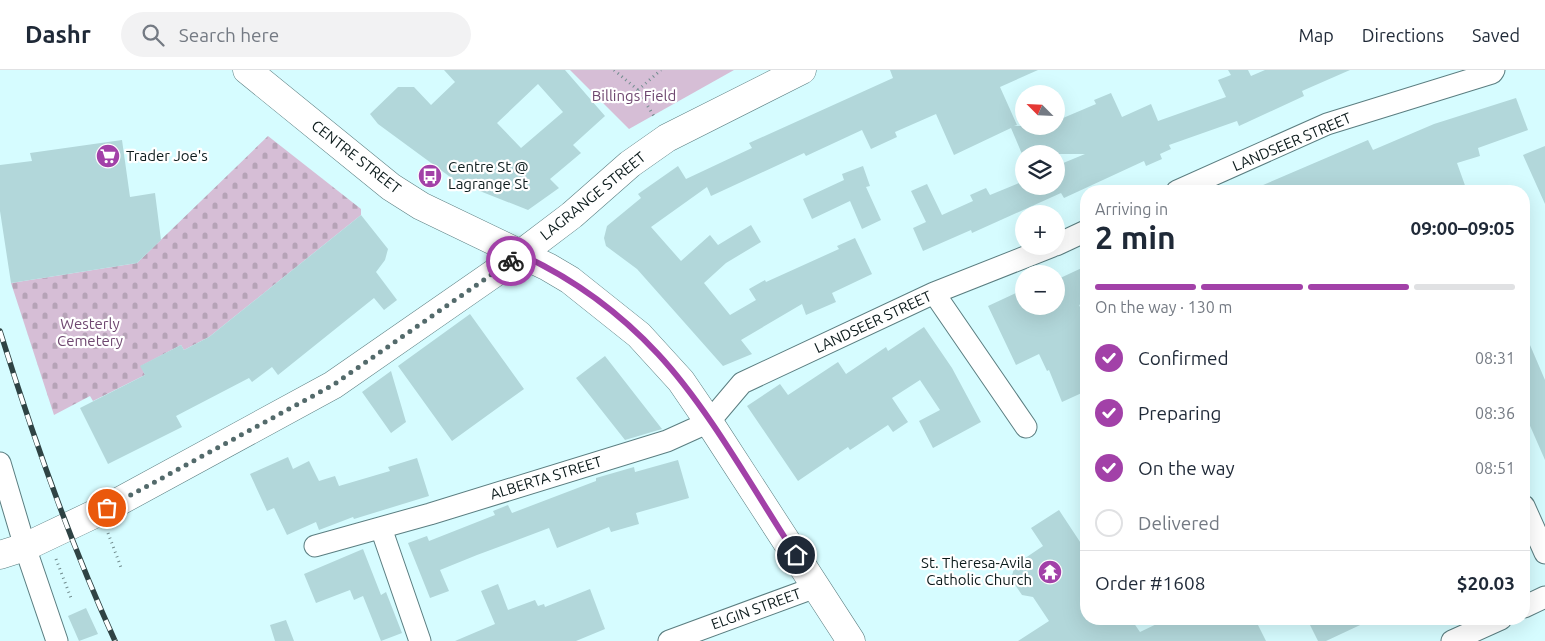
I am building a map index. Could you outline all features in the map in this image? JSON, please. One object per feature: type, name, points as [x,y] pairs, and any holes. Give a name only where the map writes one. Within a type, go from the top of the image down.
[{"type":"main road","name":"CENTRE STREET","points":[[247,70],[390,187],[421,206],[570,280],[639,335],[681,381],[851,641]]},
{"type":"main road","name":"LAGRANGE STREET","points":[[12,551],[107,508],[333,385],[520,254],[572,215],[630,164],[667,138],[802,70]]},
{"type":"street","name":"LANDSEER STREET","points":[[1190,185],[1327,124],[1434,92],[1494,70]]},
{"type":"street","name":"LANDSEER STREET","points":[[1065,241],[1080,234]]},
{"type":"street","name":"LANDSEER STREET","points":[[709,422],[742,383],[934,293],[1032,255]]},
{"type":"street","points":[[934,293],[1026,427]]},
{"type":"street","name":"ALBERTA STREET","points":[[315,546],[667,441],[709,422]]},
{"type":"street","points":[[0,463],[12,551],[57,641]]},
{"type":"street","points":[[1530,519],[1545,553]]},
{"type":"street","points":[[380,528],[420,641]]},
{"type":"street","name":"ELGIN STREET","points":[[669,641],[816,587]]},
{"type":"street","points":[[1530,605],[1545,597]]},
{"type":"street","points":[[1452,641],[1488,625]]},
{"type":"path","points":[[614,70],[638,90],[656,120]]},
{"type":"path","points":[[638,90],[661,70]]},
{"type":"path","points":[[106,530],[122,570]]},
{"type":"path","points":[[55,559],[70,598]]},
{"type":"green space","name":"Billings Field","points":[[570,70],[734,70],[629,129]]},
{"type":"green space","name":"Westerly Cemetery","points":[[268,136],[361,209],[361,215],[209,337],[184,350],[181,345],[141,366],[145,375],[93,401],[90,396],[54,415],[11,283],[137,263]]},
{"type":"building","points":[[444,70],[565,70],[605,116],[573,145],[581,153],[550,179],[559,188],[528,210],[457,182],[378,124],[370,114],[398,87],[414,87],[431,105],[455,82]],"holes":[[[538,84],[563,112],[521,148],[497,123]]]},
{"type":"building","points":[[890,70],[1038,70],[1000,87],[1015,121],[1015,135],[1065,135],[1065,117],[1096,104],[1094,100],[1111,93],[1122,117],[1151,104],[1158,121],[1226,97],[1218,80],[1231,75],[1228,70],[1248,70],[1251,76],[1265,70],[1350,70],[1302,91],[1304,96],[1239,126],[1237,121],[1169,145],[1171,149],[1160,154],[1162,159],[1146,166],[1144,161],[1092,185],[1080,185],[1080,191],[1064,198],[1062,195],[1065,195],[1065,162],[1085,154],[1065,154],[1065,145],[1018,145],[1011,128],[954,155],[936,114],[895,132],[897,137],[871,149],[862,130],[806,156],[804,153],[711,196],[707,187],[651,227],[681,261],[710,235],[718,245],[751,225],[761,242],[726,263],[704,283],[730,315],[756,300],[749,289],[765,280],[766,282],[839,249],[837,246],[855,238],[872,274],[832,293],[836,302],[806,315],[802,304],[741,340],[752,354],[723,366],[637,269],[606,246],[604,238],[607,226],[641,198],[638,194],[678,166],[686,179],[752,148],[749,143],[893,78]]},
{"type":"building","points":[[1516,98],[1528,130],[1478,148],[1480,156],[1457,163],[1465,185],[1263,185],[1368,140],[1373,150],[1434,124]]},
{"type":"building","points":[[122,140],[130,197],[155,193],[161,240],[137,263],[11,283],[0,211],[0,165],[32,161],[30,153]]},
{"type":"building","points":[[1545,146],[1545,204],[1523,155]]},
{"type":"building","points":[[863,166],[870,186],[866,187],[881,220],[862,229],[850,201],[812,219],[803,199],[844,180],[842,174]]},
{"type":"building","points":[[927,184],[942,215],[973,201],[970,195],[986,188],[990,195],[1015,185],[1015,195],[1057,195],[1034,205],[1015,205],[1015,214],[972,233],[971,230],[923,251],[913,228],[926,222],[911,191]]},
{"type":"building","points":[[361,215],[388,249],[385,260],[376,272],[397,300],[384,310],[374,298],[278,375],[272,367],[252,382],[249,378],[176,416],[182,427],[108,464],[80,408],[145,375],[140,366],[181,345],[184,350],[209,337]]},
{"type":"building","points":[[1080,269],[1080,394],[1062,402],[1049,370],[1047,371],[1039,354],[1016,365],[988,306],[1015,293],[1015,315],[1065,315],[1065,276]]},
{"type":"building","points":[[470,314],[524,389],[452,441],[398,366]]},
{"type":"building","points":[[924,327],[952,368],[981,422],[933,448],[919,421],[940,410],[920,380],[892,398],[908,422],[893,432],[888,425],[850,450],[848,447],[798,481],[747,406],[780,384],[788,395],[838,362],[846,374],[886,347],[888,351]]},
{"type":"building","points":[[1530,345],[1545,380],[1545,460],[1530,426]]},
{"type":"building","points":[[605,356],[662,429],[625,440],[576,378]]},
{"type":"building","points":[[391,371],[406,422],[391,433],[362,392]]},
{"type":"building","points":[[288,457],[293,469],[309,461],[319,481],[335,476],[339,486],[390,471],[388,467],[417,458],[429,496],[354,519],[353,517],[319,530],[316,522],[287,535],[274,508],[267,511],[250,474]]},
{"type":"building","points":[[678,460],[689,498],[636,513],[639,524],[611,532],[609,527],[557,548],[549,528],[477,555],[440,570],[449,591],[430,598],[408,543],[427,536],[429,541],[495,515],[493,511],[508,505],[512,513],[596,481],[596,478],[634,467],[635,472]]},
{"type":"building","name":"St. Theresa-Avila Catholic Church","points":[[1059,510],[1080,542],[1080,625],[1135,625],[1140,632],[1155,625],[1258,625],[1266,641],[1018,641],[1049,621],[1033,597],[1022,595],[1011,579],[1015,565],[1043,546],[1031,528]]},
{"type":"building","points":[[363,549],[381,595],[386,592],[402,633],[381,641],[363,596],[354,600],[350,590],[316,603],[304,574]]},
{"type":"building","points":[[498,584],[508,610],[535,600],[538,606],[544,604],[545,607],[590,589],[605,629],[576,641],[455,641],[495,624],[481,591]]},
{"type":"building","points":[[86,608],[98,634],[79,641],[68,616]]},
{"type":"building","points":[[286,620],[294,641],[275,641],[270,625]]},
{"type":"building","points":[[1310,625],[1360,625],[1326,641],[1318,641]]},
{"type":"railway","points":[[0,331],[25,410],[53,488],[82,565],[115,641]]},
{"type":"way so far","points":[[107,508],[333,385],[379,355],[511,261]]},
{"type":"place","name":"Trader Joe's","points":[[108,156]]},
{"type":"place","name":"Centre St @ Lagrange St","points":[[430,176]]},
{"type":"place","name":"St. Theresa-Avila Catholic Church","points":[[1050,572]]},
{"type":"route","points":[[511,261],[520,254],[570,280],[618,316],[659,355],[681,381],[796,555]]}]
